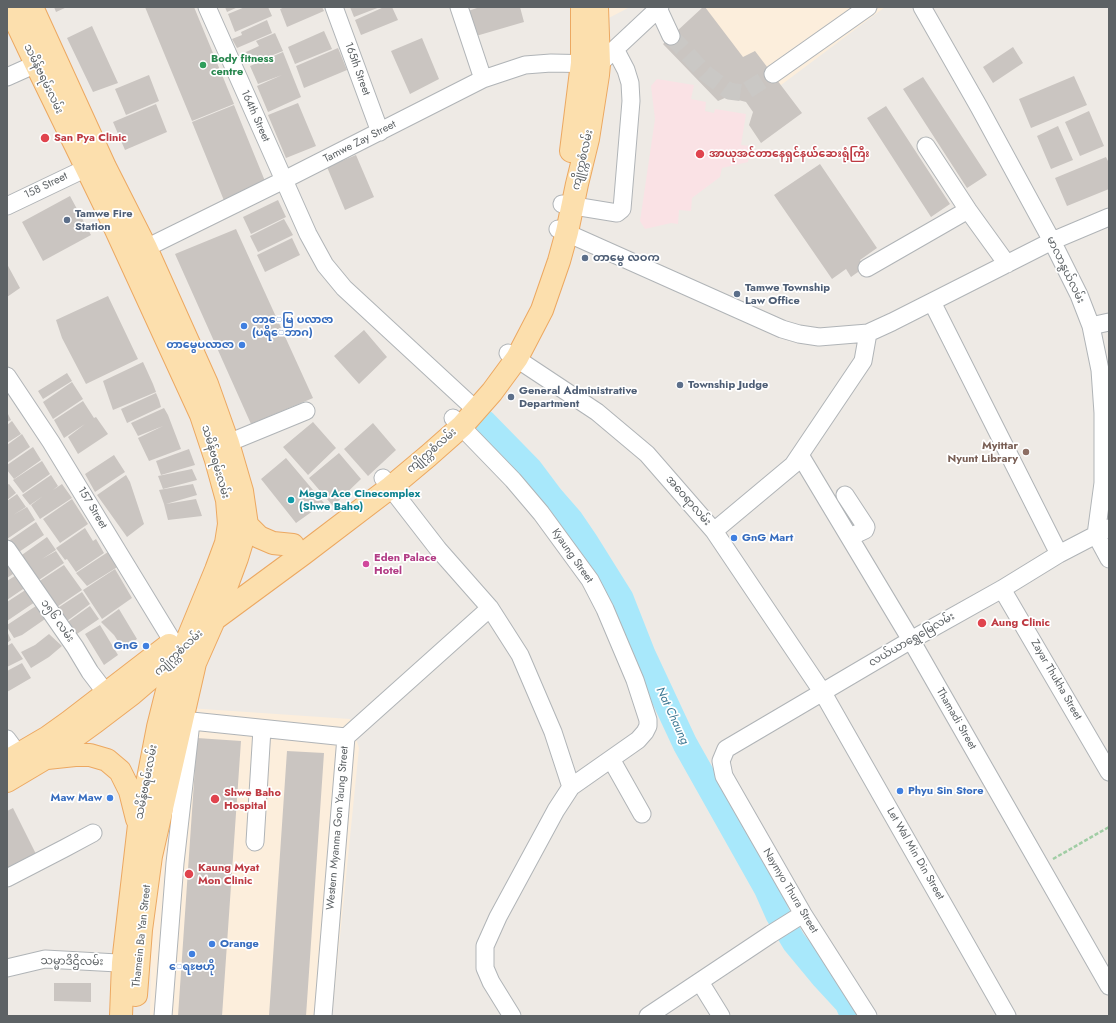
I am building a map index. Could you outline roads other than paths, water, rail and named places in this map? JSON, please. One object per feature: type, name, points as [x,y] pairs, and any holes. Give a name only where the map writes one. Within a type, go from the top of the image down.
[{"type":"main road","name":"သမိန်ဗရမ်းလမ်း","points":[[9,7],[36,64],[94,164],[207,384],[228,443],[242,491],[247,525],[238,558],[222,596],[205,619]]},
{"type":"main road","name":"သမိန်ဗရမ်းလမ်း","points":[[32,7],[94,164]]},
{"type":"main road","name":"ကျိုက္ကစံလမ်း","points":[[222,596],[293,545],[428,456],[465,414],[492,392],[512,355],[542,310],[559,261],[562,230],[568,205],[577,184],[588,138],[593,9]]},
{"type":"main road","name":"သမိန်ဗရမ်းလမ်း","points":[[144,261],[168,341],[201,415],[216,460],[227,500],[229,524],[226,543],[216,570],[195,663],[187,721],[151,856]]},
{"type":"main road","name":"ကျိုက္ကစံလမ်း","points":[[7,781],[44,759],[132,694],[205,619],[303,554],[387,482]]},
{"type":"main road","points":[[247,525],[259,537],[273,543],[293,545]]},
{"type":"main road","name":"သမိန်ဗရမ်းလမ်း","points":[[121,1016],[131,964],[139,825],[162,710],[178,646]]},
{"type":"main road","name":"ကျိုက္ကစံလမ်း","points":[[11,751],[53,733],[106,693],[178,646]]},
{"type":"main road","points":[[44,759],[75,755],[90,755],[107,760],[120,771],[130,791],[139,825]]},
{"type":"main road","name":"Thamein Ba Yan Street","points":[[136,1016],[136,998],[131,964],[141,930],[151,856]]},
{"type":"street","name":"164th Street","points":[[207,7],[308,234],[325,266],[334,278],[465,414]]},
{"type":"street","name":"165th Street","points":[[334,7],[380,132]]},
{"type":"street","points":[[459,7],[483,78]]},
{"type":"street","points":[[773,74],[868,7]]},
{"type":"street","name":"မာလာနွယ်လမ်း","points":[[922,7],[979,107],[1052,241],[1079,295],[1091,326],[1100,370],[1104,413],[1102,532]]},
{"type":"street","points":[[591,63],[615,49],[659,8],[672,36]]},
{"type":"street","points":[[568,205],[617,213],[622,209],[630,83],[626,70],[615,49]]},
{"type":"street","name":"Tamwe Zay Street","points":[[144,261],[284,180],[483,78],[525,65],[591,63]]},
{"type":"street","points":[[7,77],[36,64]]},
{"type":"street","points":[[926,146],[968,210],[1007,264]]},
{"type":"street","name":"158 Street","points":[[7,206],[94,164]]},
{"type":"street","points":[[867,268],[968,210]]},
{"type":"street","points":[[562,230],[782,329],[799,334],[819,337],[868,333],[1052,241],[1109,217]]},
{"type":"street","points":[[932,302],[1059,554]]},
{"type":"street","points":[[1091,326],[1109,322]]},
{"type":"street","points":[[714,531],[793,465],[863,361],[868,333]]},
{"type":"street","name":"အဝေရာလမ်း","points":[[512,355],[597,412],[647,454],[714,531],[823,693]]},
{"type":"street","name":"157 Street","points":[[7,376],[51,442],[178,646]]},
{"type":"street","points":[[228,443],[306,411]]},
{"type":"street","name":"Kyaung Street","points":[[465,414],[513,480],[542,513],[590,580],[606,609],[648,720],[646,732],[638,740],[611,759]]},
{"type":"street","name":"Thamadi Street","points":[[800,455],[911,640],[1109,986]]},
{"type":"street","points":[[387,482],[438,549],[490,608],[520,655],[553,732],[571,787]]},
{"type":"street","points":[[845,495],[866,527],[865,530],[850,537]]},
{"type":"street","points":[[1102,532],[1109,559]]},
{"type":"street","name":"လယ်ယာရွှေမြေလမ်း","points":[[721,761],[726,749],[911,640],[1002,589],[1059,554],[1102,532]]},
{"type":"street","name":"၁၅၆ လမ်း","points":[[7,549],[90,672],[106,693]]},
{"type":"street","name":"Zayar Thukha Street","points":[[1002,589],[1109,772]]},
{"type":"street","name":"Western Myanma Gon Yaung Street","points":[[323,1016],[346,737],[490,608]]},
{"type":"street","name":"Let Wal Min Din Street","points":[[823,693],[1007,1016]]},
{"type":"street","points":[[163,1016],[187,721],[346,737]]},
{"type":"street","points":[[255,842],[262,729]]},
{"type":"street","points":[[512,1016],[491,982],[485,968],[485,946],[498,917],[556,810],[571,787],[611,759],[642,814]]},
{"type":"street","name":"Naymyo Thura Street","points":[[721,761],[724,776],[799,917],[868,1016]]},
{"type":"street","points":[[7,878],[94,832]]},
{"type":"street","points":[[151,856],[175,858]]},
{"type":"street","points":[[648,1016],[799,917]]},
{"type":"street","name":"သမ္မာဒိဌိလမ်း","points":[[7,968],[45,959],[131,964]]},
{"type":"street","points":[[700,982],[721,1016]]},
{"type":"waterway","name":"Nat Chaung","points":[[484,422],[530,469],[571,520],[621,598],[643,654],[685,744],[766,888],[778,915],[794,942],[847,1003],[853,1016]]},
{"type":"tunnel","points":[[671,36],[705,73],[729,91],[743,93],[773,74]]},
{"type":"place","name":"Body fitness centre","points":[[203,65]]},
{"type":"place","name":"San Pya Clinic","points":[[45,138]]},
{"type":"place","name":"အာယုအင်တာနေရှင်နယ်ဆေးရုံကြီး","points":[[700,154]]},
{"type":"place","name":"Tamwe Fire Station","points":[[67,220]]},
{"type":"place","name":"တာမွေ လဝက","points":[[585,258]]},
{"type":"place","name":"Tamwe Township Law Office","points":[[737,294]]},
{"type":"place","name":"တာေမြ ပလာဇာ (ပရိေဘာဂ)","points":[[244,326]]},
{"type":"place","name":"တာမွေပလာဇာ","points":[[242,345]]},
{"type":"place","name":"Township Judge","points":[[680,385]]},
{"type":"place","name":"General Administrative Department","points":[[511,397]]},
{"type":"place","name":"Myittar Nyunt Library","points":[[1026,452]]},
{"type":"place","name":"Mega Ace Cinecomplex (Shwe Baho)","points":[[291,500]]},
{"type":"place","name":"GnG Mart","points":[[734,538]]},
{"type":"place","name":"Eden Palace Hotel","points":[[366,564]]},
{"type":"place","name":"Aung Clinic","points":[[982,623]]},
{"type":"place","name":"GnG","points":[[146,646]]},
{"type":"place","name":"Phyu Sin Store","points":[[900,791]]},
{"type":"place","name":"Maw Maw","points":[[110,798]]},
{"type":"place","name":"Shwe Baho Hospital","points":[[215,799]]},
{"type":"place","name":"Kaung Myat Mon Clinic","points":[[189,874]]},
{"type":"place","name":"Orange","points":[[212,944]]},
{"type":"place","name":"ေရႊဗဟို","points":[[192,954]]}]
